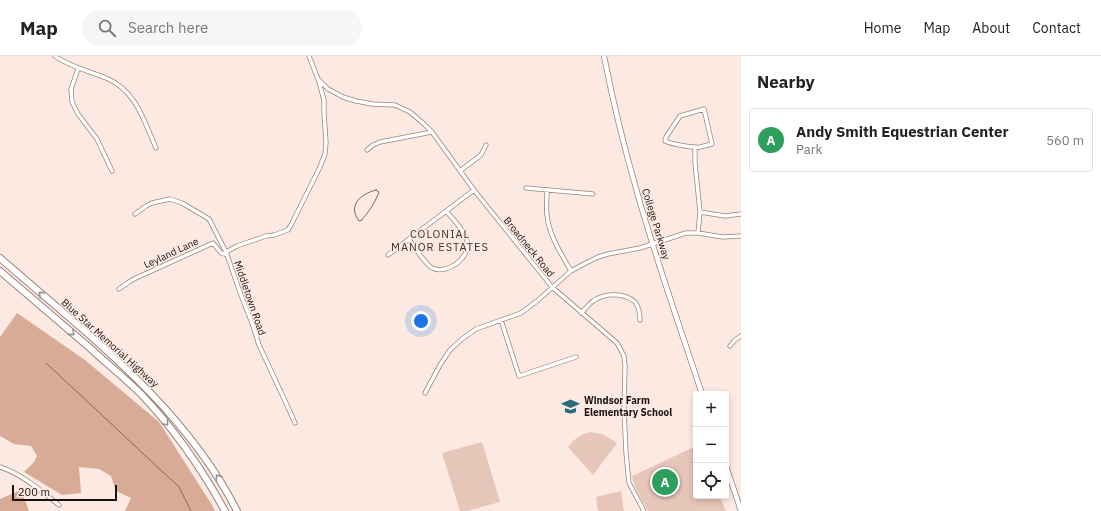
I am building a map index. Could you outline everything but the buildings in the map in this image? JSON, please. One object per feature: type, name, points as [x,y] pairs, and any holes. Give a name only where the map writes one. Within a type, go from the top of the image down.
[{"type":"highway","name":"Blue Star Memorial Highway","points":[[0,258],[138,378],[197,446],[223,485],[237,511]]},
{"type":"highway","name":"Blue Star Memorial Highway","points":[[0,271],[142,395],[190,454],[204,474],[225,511]]},
{"type":"main road","name":"College Parkway","points":[[604,56],[619,125],[636,192],[701,391]]},
{"type":"main road","points":[[729,475],[741,511]]},
{"type":"street","points":[[55,56],[78,69],[106,78],[125,90],[139,109],[156,148]]},
{"type":"street","name":"Broadneck Road","points":[[309,56],[318,79],[328,89],[343,97],[356,101],[372,104],[395,104],[410,112],[432,132],[474,190],[552,287],[617,343],[624,356],[626,366],[624,410],[629,483],[644,511]]},
{"type":"street","points":[[78,69],[71,89],[72,102],[78,114],[97,139],[112,171]]},
{"type":"street","name":"Middletown Road","points":[[295,423],[258,345],[248,311],[226,253],[237,246],[288,230],[292,223],[325,154],[326,142],[324,100],[318,79]]},
{"type":"street","points":[[704,109],[712,144],[695,147],[673,144],[665,140],[680,116],[704,109]]},
{"type":"street","points":[[367,150],[380,142],[432,132]]},
{"type":"street","points":[[460,171],[481,155],[486,146]]},
{"type":"street","points":[[695,147],[695,163],[700,212],[698,233]]},
{"type":"street","points":[[526,188],[593,194]]},
{"type":"street","points":[[388,255],[474,190]]},
{"type":"street","points":[[548,190],[546,206],[548,226],[554,241],[571,271]]},
{"type":"street","points":[[135,214],[152,203],[170,199],[182,203],[209,219],[226,253]]},
{"type":"street","points":[[409,239],[429,266],[441,270],[450,268],[464,257],[468,244],[466,236],[446,211]]},
{"type":"street","points":[[700,212],[725,216],[741,214]]},
{"type":"street","points":[[425,393],[450,350],[462,339],[476,329],[521,313],[571,271],[598,257],[640,248],[686,233],[698,233],[723,237],[741,236]]},
{"type":"street","name":"Leyland Lane","points":[[119,289],[136,278],[213,243],[221,253],[226,253]]},
{"type":"street","points":[[581,313],[593,301],[610,295],[619,295],[635,303],[639,311],[640,320]]},
{"type":"street","points":[[501,320],[519,376],[576,357]]},
{"type":"street","points":[[730,346],[741,336]]},
{"type":"street","points":[[0,467],[14,472],[59,505]]},
{"type":"shaded area","points":[[17,313],[85,360],[159,422],[215,511],[125,511],[131,498],[116,491],[111,476],[99,469],[79,467],[81,493],[62,495],[24,472],[34,462],[37,456],[31,446],[14,444],[0,436],[0,337]]},
{"type":"shaded area","points":[[591,432],[602,434],[617,443],[593,475],[568,447],[578,437]]},
{"type":"shaded area","points":[[482,442],[500,502],[467,511],[460,511],[442,453]]},
{"type":"shaded area","points":[[693,447],[693,499],[720,499],[726,511],[648,511],[635,487],[632,476]]},
{"type":"shaded area","points":[[21,490],[29,511],[0,511],[0,499]]},
{"type":"shaded area","points":[[621,491],[624,511],[598,511],[596,497]]},
{"type":"waterway","points":[[376,190],[379,192],[370,210],[362,220],[359,221],[354,210],[357,201],[365,194],[376,190]]},
{"type":"waterway","points":[[46,363],[179,487],[191,511]]},
{"type":"place","name":"Windsor Farm Elementary School","points":[[571,406]]},
{"type":"place","name":"Andy Smith Equestrian Center","points":[[665,482]]},
{"type":"district","name":"COLONIAL MANOR ESTATES","points":[[440,240]]}]
